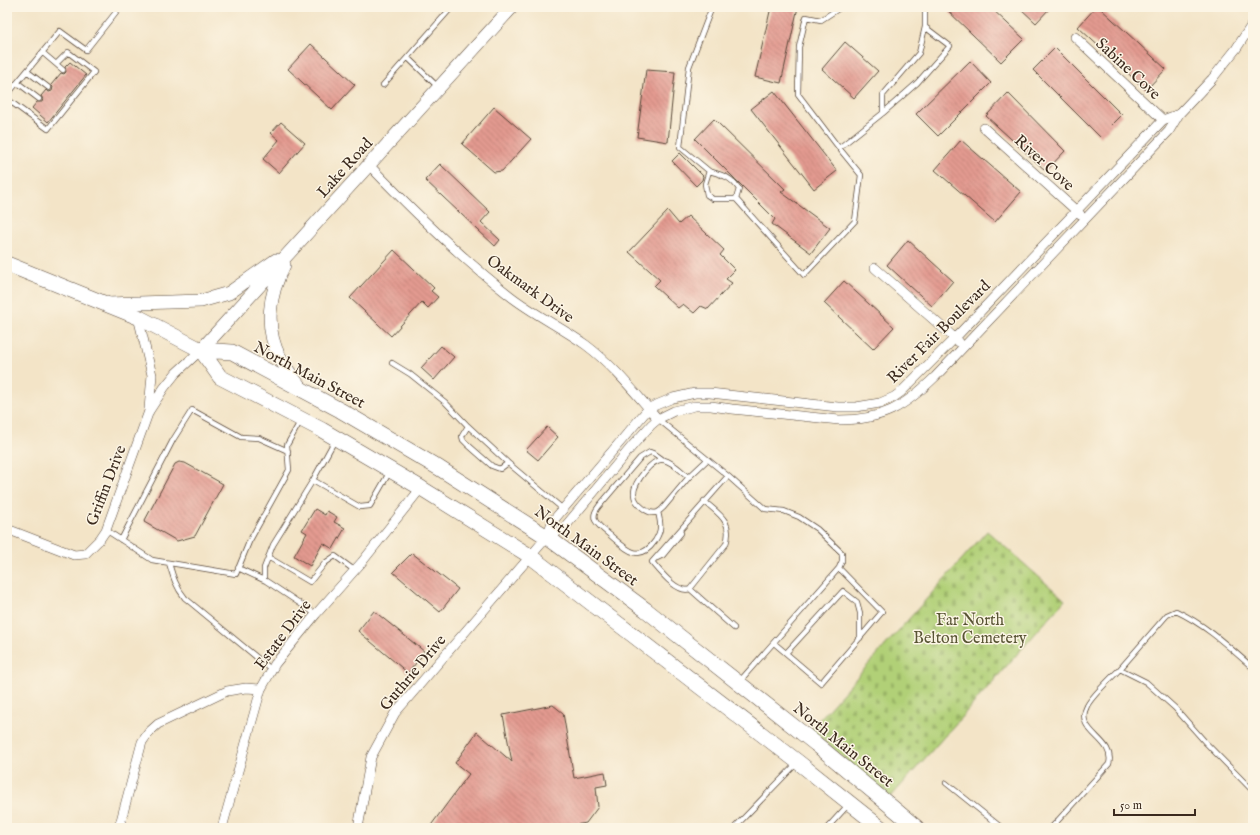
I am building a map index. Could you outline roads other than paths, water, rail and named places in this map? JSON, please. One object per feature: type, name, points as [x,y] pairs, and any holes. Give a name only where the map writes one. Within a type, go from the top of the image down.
[{"type":"main road","name":"Lake Road","points":[[201,350],[512,7]]},
{"type":"main road","points":[[108,304],[201,301],[229,293],[295,246]]},
{"type":"main road","points":[[295,246],[277,278],[271,298],[269,321],[273,341],[279,357],[303,390]]},
{"type":"main road","name":"North Main Street","points":[[7,264],[138,317],[201,350],[232,352],[340,410],[439,468],[547,537],[646,610],[816,744],[917,828]]},
{"type":"main road","name":"North Main Street","points":[[201,350],[220,377],[336,438],[421,488],[530,556],[798,762],[881,828]]},
{"type":"street","name":"River Fair Boulevard","points":[[530,556],[547,537],[563,529],[633,445],[658,419],[674,411],[695,406],[703,406],[839,420],[857,420],[895,410],[923,389],[1169,131],[1179,114],[1212,79],[1236,49],[1253,23]]},
{"type":"street","name":"Sabine Cove","points":[[1075,37],[1163,120]]},
{"type":"street","name":"River Fair Boulevard","points":[[547,537],[552,522],[649,408],[673,398],[695,393],[710,393],[838,407],[856,407],[880,403],[894,397],[901,392],[955,338],[1163,120],[1179,114]]},
{"type":"street","name":"River Cove","points":[[984,128],[1077,210],[1084,219]]},
{"type":"street","name":"Oakmark Drive","points":[[369,165],[408,206],[482,273],[510,296],[557,325],[602,358],[632,388],[658,419]]},
{"type":"street","points":[[875,268],[964,346]]},
{"type":"street","name":"Griffin Drive","points":[[138,317],[152,375],[149,410]]},
{"type":"street","name":"Griffin Drive","points":[[7,529],[74,555],[85,554],[100,539],[106,530],[149,410],[176,373],[201,350]]},
{"type":"street","points":[[880,403],[881,414]]},
{"type":"street","name":"Estate Drive","points":[[222,828],[261,689],[275,664],[421,488]]},
{"type":"street","name":"Guthrie Drive","points":[[358,828],[371,757],[395,713],[530,556]]},
{"type":"street","points":[[119,828],[142,742],[149,732],[158,724],[227,691],[246,688],[261,689]]},
{"type":"lane","points":[[7,95],[28,72],[60,31],[86,50],[120,7]]},
{"type":"lane","points":[[383,85],[452,7]]},
{"type":"lane","points":[[712,7],[689,67],[680,147],[709,172],[725,176],[735,183],[739,189],[736,199]]},
{"type":"lane","points":[[709,172],[705,184],[707,195],[714,199],[736,199],[804,276],[855,221],[861,175],[798,94],[799,47],[806,17],[822,20],[841,7]]},
{"type":"lane","points":[[884,113],[884,95],[919,53],[925,26],[925,7]]},
{"type":"lane","points":[[839,148],[884,113],[917,83],[950,46],[925,26]]},
{"type":"lane","points":[[7,99],[48,129],[58,113],[94,72],[68,52],[56,64]]},
{"type":"lane","points":[[43,53],[63,70]]},
{"type":"lane","points":[[408,58],[439,88]]},
{"type":"lane","points":[[28,72],[48,88]]},
{"type":"lane","points":[[18,83],[39,99]]},
{"type":"lane","points":[[392,363],[410,374],[445,402],[468,426],[508,463],[563,509]]},
{"type":"lane","points":[[121,540],[173,440],[192,410],[241,437],[258,438],[288,452]]},
{"type":"lane","points":[[106,530],[152,560],[236,574],[249,542],[289,470],[287,446],[301,419]]},
{"type":"lane","points":[[658,419],[728,476],[765,509],[784,511],[799,517],[817,530],[842,553],[842,561],[839,568],[739,683]]},
{"type":"lane","points":[[468,426],[462,436],[463,440],[467,444],[492,466],[500,469],[508,463]]},
{"type":"lane","points":[[264,580],[264,568],[274,545],[336,438]]},
{"type":"lane","points":[[658,512],[661,524],[660,533],[647,550],[637,553],[629,551],[625,548],[598,525],[595,520],[595,512],[599,506],[640,458],[650,452],[672,463],[689,477]]},
{"type":"lane","points":[[662,459],[649,466],[637,484],[634,494],[638,504],[650,512],[658,512],[663,508],[689,477],[707,460]]},
{"type":"lane","points":[[313,480],[360,507],[370,506],[391,470]]},
{"type":"lane","points":[[704,501],[724,518],[729,534],[726,544],[690,589],[680,589],[667,579],[652,562],[704,501],[728,476]]},
{"type":"lane","points":[[268,557],[310,582],[325,563],[335,556],[354,570]]},
{"type":"lane","points":[[169,563],[178,590],[185,598],[272,670]]},
{"type":"lane","points":[[238,568],[264,580],[316,614]]},
{"type":"lane","points":[[774,643],[821,684],[882,612],[839,568]]},
{"type":"lane","points":[[690,589],[734,628]]},
{"type":"lane","points":[[786,653],[843,591],[857,602],[860,613],[860,638]]},
{"type":"lane","points":[[1051,828],[1109,764],[1111,757],[1108,750],[1088,728],[1084,720],[1084,713],[1087,704],[1167,615],[1176,611],[1188,617],[1210,631],[1253,668]]},
{"type":"lane","points":[[1120,669],[1146,682],[1175,708],[1206,743],[1253,791]]},
{"type":"lane","points":[[734,828],[798,762]]},
{"type":"lane","points":[[946,783],[1002,828]]},
{"type":"lane","points":[[829,827],[850,803]]},
{"type":"park label","name":"Far North Belton Cemetery","points":[[970,628]]}]
